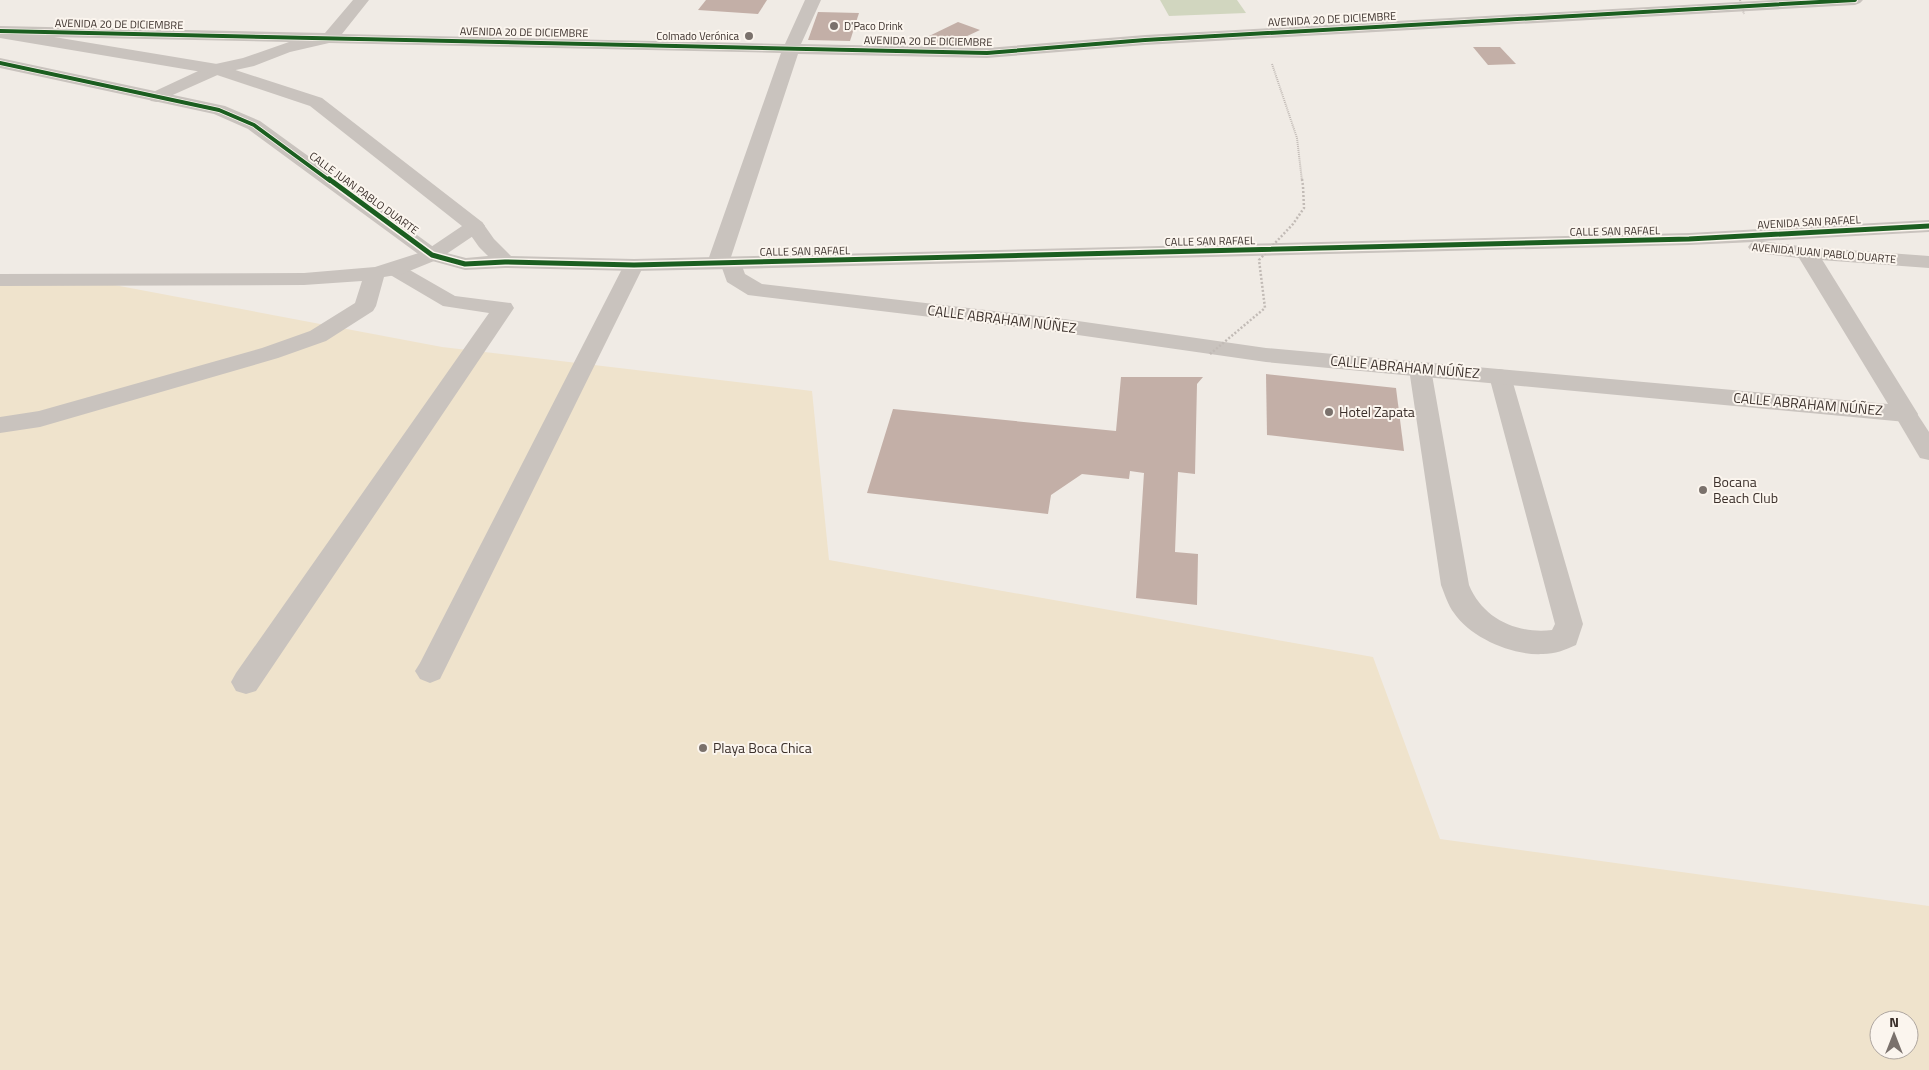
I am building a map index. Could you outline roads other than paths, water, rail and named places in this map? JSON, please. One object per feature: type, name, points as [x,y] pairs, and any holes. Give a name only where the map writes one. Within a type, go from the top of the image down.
[{"type":"street","points":[[157,97],[217,69],[248,62],[285,48],[330,38],[361,0]]},
{"type":"street","points":[[725,263],[791,49],[813,0]]},
{"type":"street","name":"AVENIDA 20 DE DICIEMBRE","points":[[0,32],[987,53],[1145,40],[1708,4],[1855,0]]},
{"type":"street","points":[[0,32],[217,69],[316,102],[475,226],[486,242],[505,262]]},
{"type":"street","name":"CALLE JUAN PABLO DUARTE","points":[[0,63],[219,110],[254,125],[432,255],[465,264],[505,262],[634,265],[725,263]]},
{"type":"street","points":[[0,280],[304,279],[384,271],[432,255],[475,226]]},
{"type":"street","name":"AVENIDA SAN RAFAEL","points":[[1689,239],[1929,226]]},
{"type":"street","name":"CALLE SAN RAFAEL","points":[[725,263],[1689,239]]},
{"type":"street","name":"AVENIDA JUAN PABLO DUARTE","points":[[1689,239],[1807,253],[1929,262]]},
{"type":"street","name":"CALLE ABRAHAM NÚÑEZ","points":[[1807,253],[1906,414]]},
{"type":"street","name":"CALLE ABRAHAM NÚÑEZ","points":[[725,263],[735,277],[756,290],[1064,326],[1266,355],[1906,414]]},
{"type":"street","points":[[0,425],[40,419],[270,353],[318,336],[365,306],[384,271]]},
{"type":"lane","points":[[430,671],[634,265]]},
{"type":"lane","points":[[246,682],[503,308],[450,302],[384,271]]},
{"type":"lane","points":[[1420,368],[1455,585],[1464,607],[1478,621],[1502,636],[1530,642],[1559,641],[1566,637],[1569,624],[1500,376]]},
{"type":"lane","points":[[1906,414],[1929,452]]},
{"type":"place","name":"D'Paco Drink","points":[[834,26]]},
{"type":"place","name":"Colmado Verónica","points":[[749,36]]},
{"type":"place","name":"Hotel Zapata","points":[[1329,412]]},
{"type":"place","name":"Bocana Beach Club","points":[[1703,490]]},
{"type":"place","name":"Playa Boca Chica","points":[[703,748]]}]
